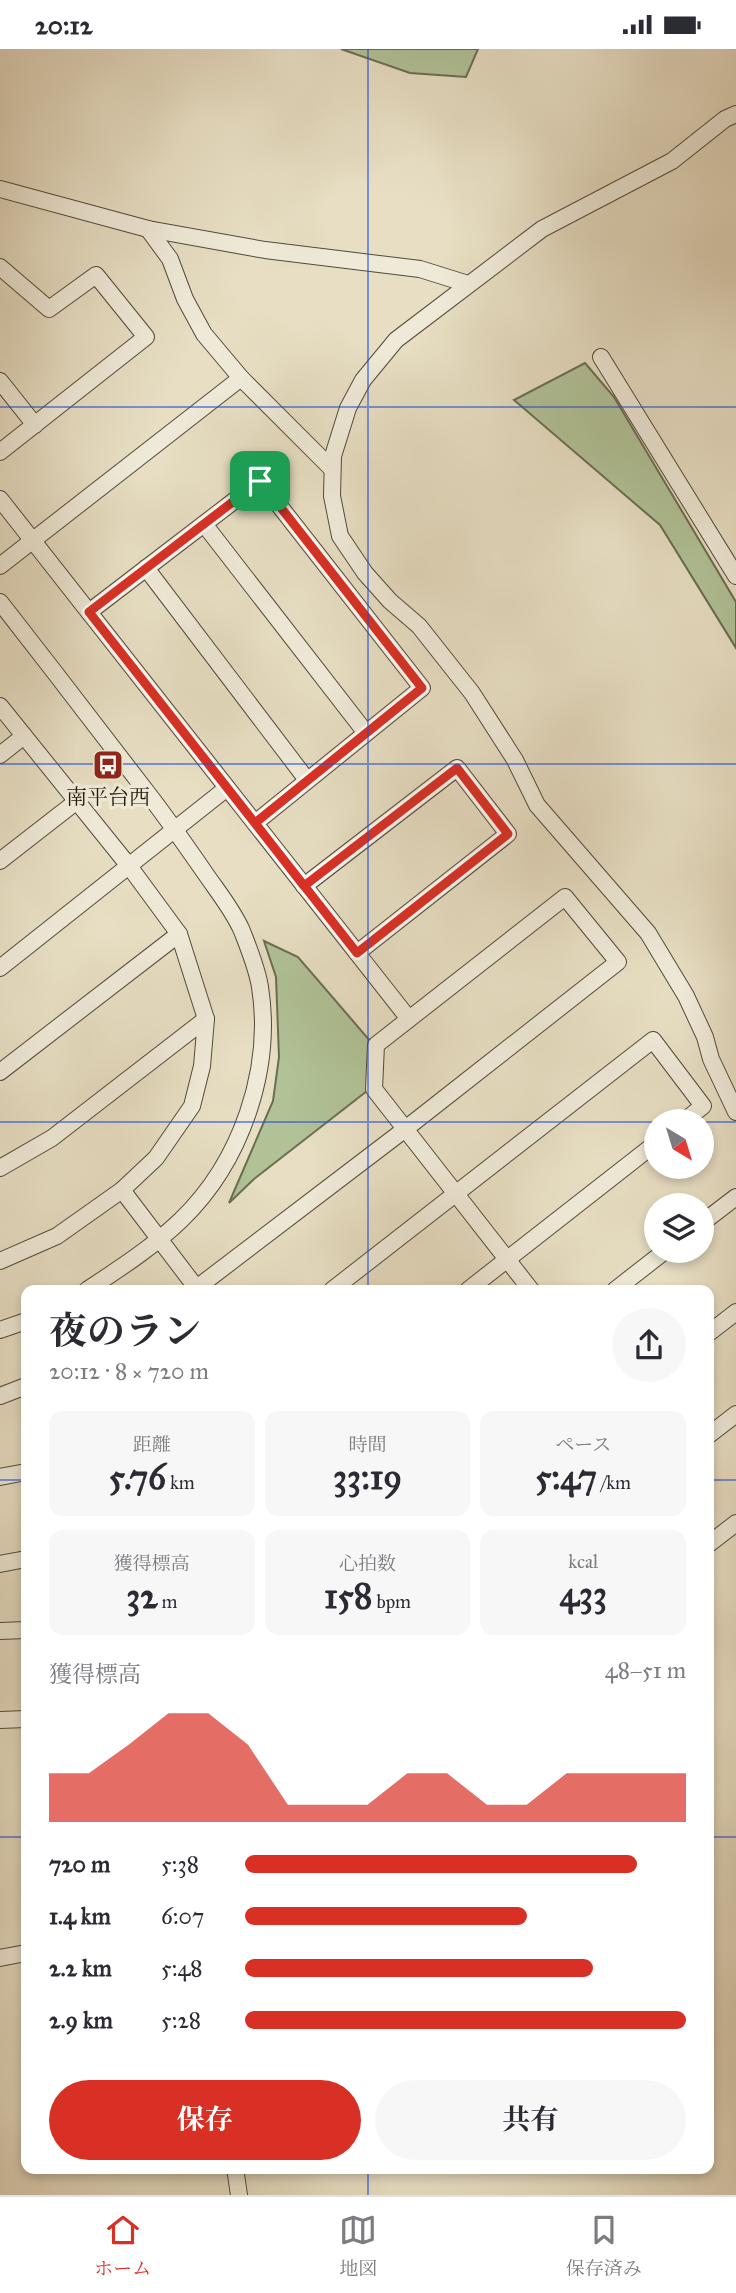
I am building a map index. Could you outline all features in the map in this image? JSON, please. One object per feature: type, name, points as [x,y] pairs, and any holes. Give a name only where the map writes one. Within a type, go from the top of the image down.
[{"type":"street","points":[[736,114],[725,119],[672,161],[542,229],[396,340],[363,380],[348,408],[333,456],[332,469],[332,496],[340,536],[365,573],[390,601],[419,626],[472,693],[515,760],[537,805],[648,933],[686,996],[736,1112]]},
{"type":"street","points":[[0,189],[148,229],[265,250],[420,269],[468,284]]},
{"type":"street","points":[[148,229],[170,259],[204,334],[241,378],[332,469]]},
{"type":"street","points":[[0,267],[49,309],[96,275],[146,337],[0,452]]},
{"type":"street","points":[[601,357],[736,576]]},
{"type":"street","points":[[0,566],[241,378]]},
{"type":"street","points":[[0,381],[34,425]]},
{"type":"street","points":[[89,612],[260,481],[422,688],[255,823]]},
{"type":"street","points":[[0,499],[409,1019]]},
{"type":"street","points":[[204,524],[366,733]]},
{"type":"street","points":[[146,568],[307,780]]},
{"type":"street","points":[[0,602],[175,829],[226,902],[245,941],[260,986],[260,1056],[251,1103],[243,1128],[225,1164],[203,1195],[159,1240],[94,1285]]},
{"type":"street","points":[[0,706],[129,866],[179,934],[206,1019],[202,1066],[192,1106],[156,1158],[122,1190],[57,1236],[0,1261]]},
{"type":"street","points":[[0,755],[24,736]]},
{"type":"street","points":[[304,886],[457,768],[508,834],[357,953]]},
{"type":"street","points":[[0,968],[227,788]]},
{"type":"street","points":[[0,861],[77,801]]},
{"type":"street","points":[[201,1285],[404,1130],[618,962],[565,897],[376,1045],[374,1089],[404,1130],[527,1285]]},
{"type":"street","points":[[0,1072],[179,934]]},
{"type":"street","points":[[0,1168],[52,1138],[206,1019]]},
{"type":"street","points":[[339,1285],[653,1040],[703,1106],[699,1109]]},
{"type":"street","points":[[474,1285],[644,1152]]},
{"type":"street","points":[[122,1190],[193,1285]]},
{"type":"street","points":[[714,1214],[736,1197]]},
{"type":"street","points":[[621,1285],[650,1263]]},
{"type":"street","points":[[714,1329],[736,1312]]},
{"type":"street","points":[[0,1329],[21,1323]]},
{"type":"street","points":[[0,1396],[21,1388]]},
{"type":"street","points":[[714,1431],[736,1414]]},
{"type":"street","points":[[0,1477],[21,1473]]},
{"type":"street","points":[[714,1539],[736,1523]]},
{"type":"street","points":[[0,1564],[21,1560]]},
{"type":"street","points":[[0,1630],[21,1630]]},
{"type":"street","points":[[0,1720],[21,1719]]},
{"type":"street","points":[[0,1958],[21,1953]]},
{"type":"street","points":[[236,2174],[239,2195]]},
{"type":"green space","points":[[341,49],[478,49],[466,77],[410,73]]},
{"type":"green space","points":[[585,363],[614,397],[736,602],[736,648],[660,525],[514,400]]},
{"type":"green space","points":[[264,941],[298,957],[371,1042],[367,1091],[254,1179],[229,1203],[273,1101],[279,1057],[276,977]]},
{"type":"place","name":"南平台西","points":[[108,765]]},
{"type":"route","points":[[260,481],[89,612],[357,953],[508,834],[457,768],[304,886],[255,823],[422,688],[260,481]]}]
